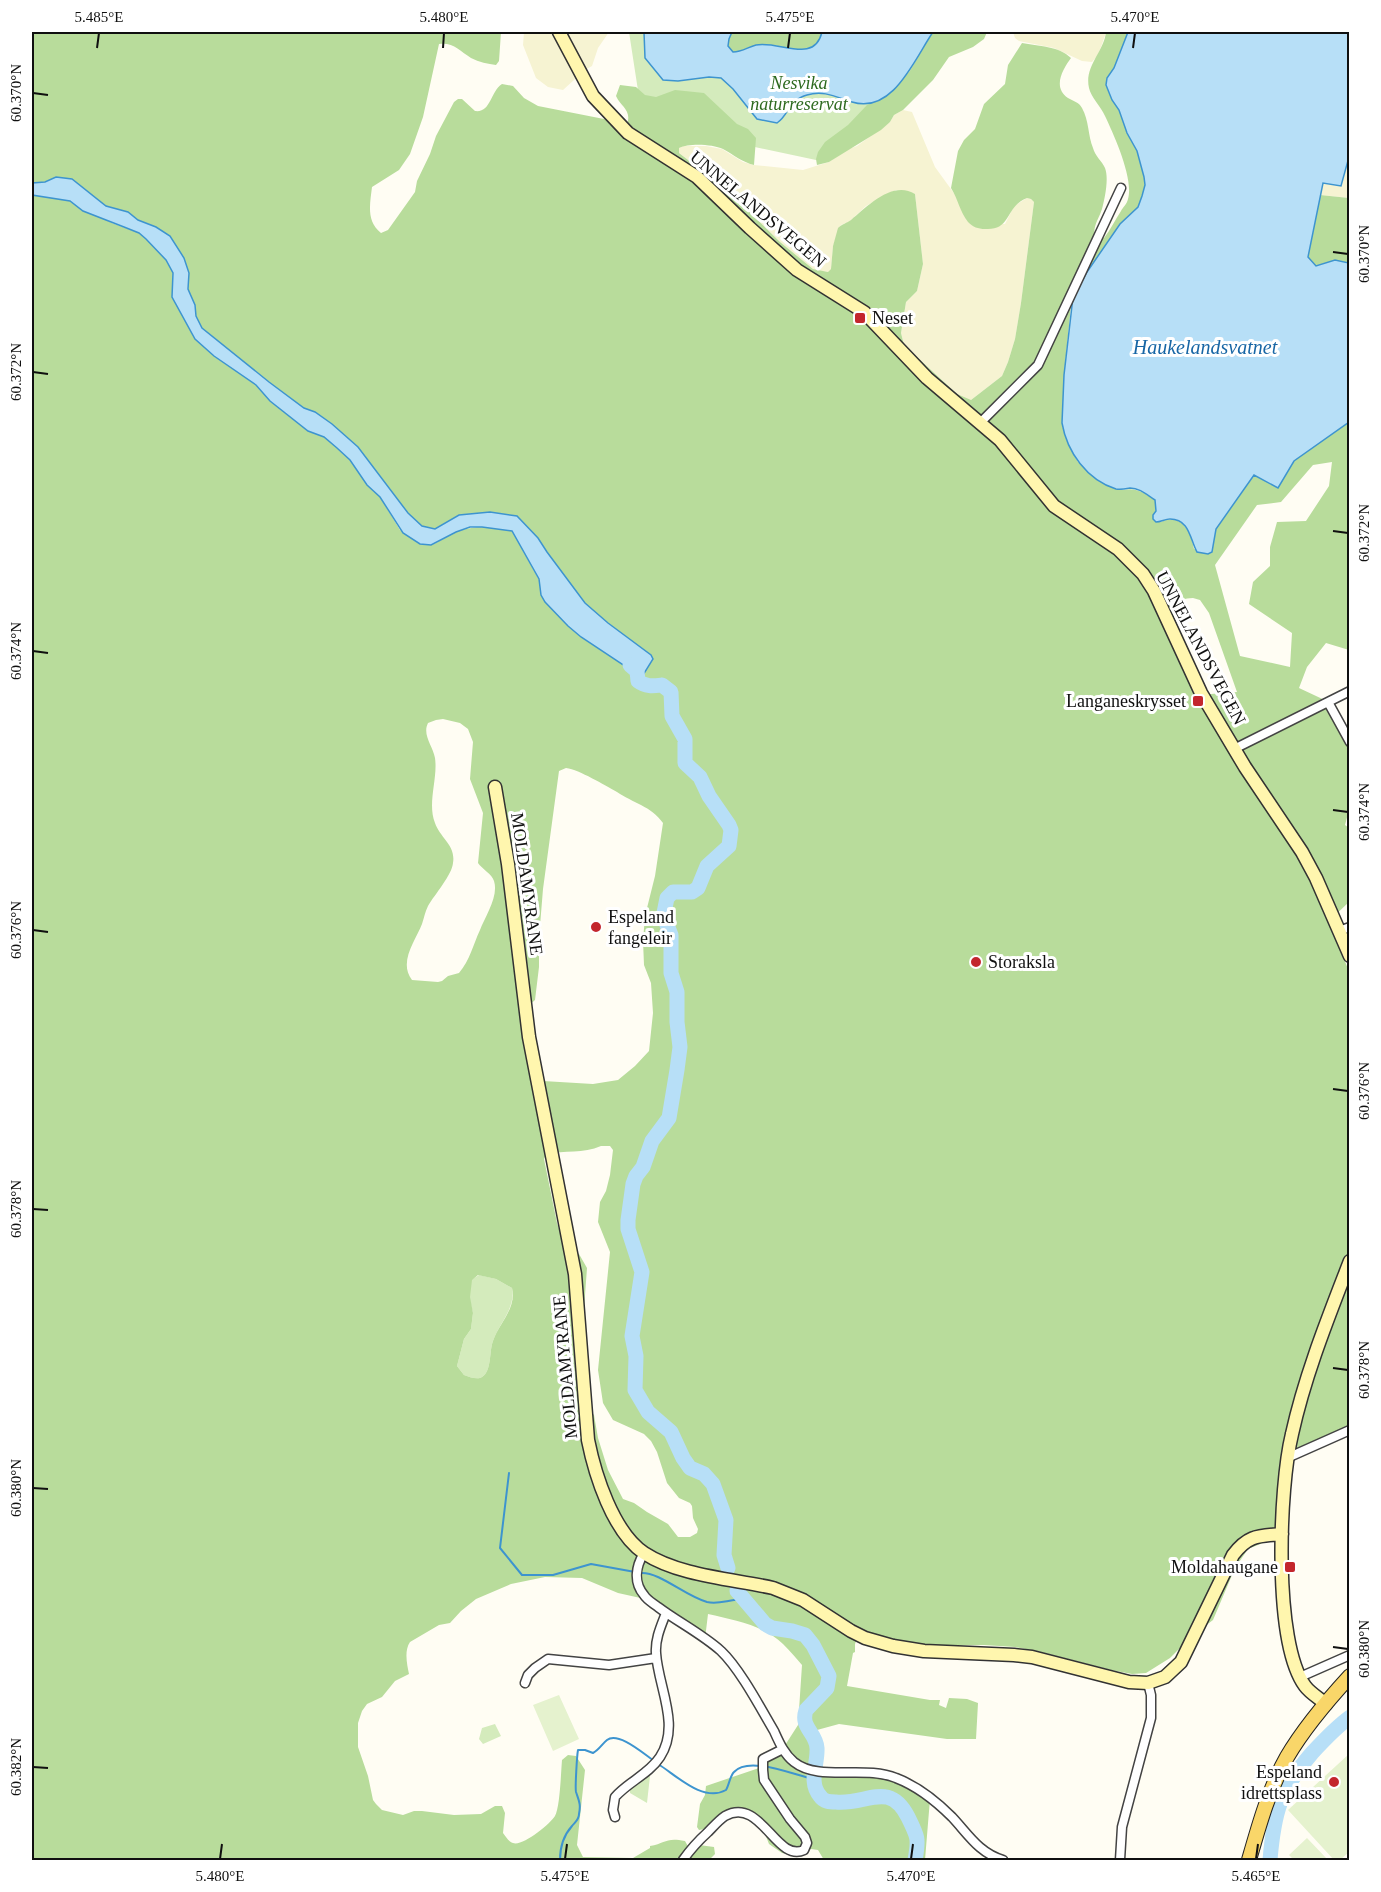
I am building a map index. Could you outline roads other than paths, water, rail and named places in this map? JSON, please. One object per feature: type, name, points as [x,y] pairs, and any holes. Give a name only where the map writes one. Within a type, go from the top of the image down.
[{"type":"main road","name":"UNNELANDSVEGEN","points":[[559,32],[593,96],[628,133],[697,177],[797,270],[864,312],[927,378],[1000,440],[1054,506],[1118,549],[1143,574],[1154,591],[1201,693],[1234,749],[1302,852],[1345,929],[1350,956]]},
{"type":"main road","name":"MOLDAMYRANE","points":[[495,787],[508,864],[529,1037],[575,1274],[588,1440],[597,1474],[609,1504],[624,1531],[644,1553],[675,1567],[787,1593],[803,1600],[858,1634],[893,1646],[924,1652],[1032,1657],[1130,1682],[1148,1683]]},
{"type":"main road","points":[[1326,1704],[1305,1687],[1293,1658],[1283,1595],[1282,1534],[1287,1458],[1302,1394],[1350,1260]]},
{"type":"main road","points":[[1148,1683],[1165,1677],[1180,1662],[1238,1549],[1248,1539],[1282,1534]]},
{"type":"main road","points":[[1249,1860],[1271,1790],[1279,1773],[1293,1748],[1350,1676]]},
{"type":"street","points":[[980,423],[1038,365],[1121,188]]},
{"type":"street","points":[[1234,749],[1350,691]]},
{"type":"street","points":[[1329,702],[1350,742]]},
{"type":"street","points":[[1287,1458],[1350,1430]]},
{"type":"street","points":[[644,1553],[637,1569],[639,1585],[644,1596],[700,1634],[726,1655],[783,1749],[794,1762],[809,1769],[822,1771],[874,1772],[905,1782],[932,1799],[982,1850],[1003,1860]]},
{"type":"street","points":[[615,1817],[613,1810],[615,1797],[655,1764],[665,1747],[669,1729],[666,1701],[656,1658],[656,1640],[666,1613]]},
{"type":"street","points":[[1300,1677],[1350,1655]]},
{"type":"street","points":[[525,1683],[528,1675],[548,1659],[609,1665],[656,1658]]},
{"type":"street","points":[[1120,1860],[1122,1827],[1151,1718],[1151,1695],[1148,1683]]},
{"type":"street","points":[[683,1860],[696,1843],[725,1816],[739,1812],[745,1813],[762,1824],[787,1850],[796,1853],[804,1850],[807,1843],[806,1837],[790,1819],[767,1785],[763,1767],[763,1759],[783,1749]]},
{"type":"water","points":[[644,32],[732,32],[728,46],[733,52],[765,44],[804,49],[818,42],[822,32],[933,32],[901,82],[879,100],[867,104],[824,94],[807,95],[792,104],[777,123],[757,119],[721,78],[663,80],[645,58]]},
{"type":"water","name":"Haukelandsvatnet","points":[[1128,32],[1349,32],[1349,157],[1341,186],[1323,183],[1308,257],[1316,266],[1335,260],[1349,263],[1349,422],[1294,461],[1278,488],[1254,475],[1216,529],[1212,552],[1208,554],[1197,552],[1182,522],[1170,519],[1156,522],[1153,519],[1156,511],[1155,500],[1137,489],[1118,489],[1106,485],[1087,472],[1068,444],[1062,423],[1064,375],[1073,297],[1120,224],[1138,207],[1145,185],[1137,151],[1106,85]]},
{"type":"water","points":[[56,177],[72,179],[106,206],[128,212],[138,220],[170,236],[184,258],[189,273],[188,289],[202,328],[304,408],[315,412],[332,424],[358,447],[408,513],[422,526],[435,529],[459,515],[490,512],[517,516],[538,538],[585,603],[651,655],[653,659],[640,680],[636,682],[634,674],[628,668],[581,637],[545,602],[541,595],[539,579],[512,531],[470,527],[431,545],[420,544],[403,533],[380,497],[367,485],[350,460],[324,437],[308,431],[270,401],[256,385],[214,356],[195,339],[172,297],[173,273],[166,260],[146,239],[139,233],[83,211],[70,201],[32,195],[32,183],[45,182]]},
{"type":"waterway","points":[[630,665],[637,671],[638,681],[641,683],[653,686],[662,685],[671,692],[672,716],[685,739],[685,763],[700,777],[709,796],[731,830],[729,846],[707,866],[698,888],[692,892],[673,892],[667,898],[664,913],[671,935],[671,973],[677,992],[680,1047],[669,1118],[652,1141],[643,1167],[636,1176],[628,1220],[628,1229],[642,1272],[632,1336],[636,1356],[635,1390],[648,1412],[671,1432],[690,1468],[704,1474],[713,1484],[726,1520],[724,1555],[728,1568]]},
{"type":"waterway","points":[[509,1473],[500,1548],[522,1575],[553,1575],[591,1564],[635,1572]]},
{"type":"waterway","points":[[641,1573],[656,1576],[707,1602],[744,1600]]},
{"type":"waterway","points":[[737,1591],[765,1624],[772,1628],[805,1635],[813,1645],[829,1676],[827,1688],[806,1710],[805,1716],[817,1748],[814,1779],[816,1791],[825,1801],[832,1802],[876,1797],[893,1799],[901,1806],[916,1834],[915,1860]]},
{"type":"waterway","points":[[1270,1860],[1280,1802],[1292,1779],[1312,1753],[1350,1717]]},
{"type":"waterway","points":[[560,1860],[564,1838],[579,1816],[580,1805],[576,1789],[578,1750],[593,1753],[607,1740],[618,1738],[631,1744],[653,1760]]},
{"type":"waterway","points":[[658,1764],[690,1786],[708,1793],[726,1790],[731,1776],[741,1767],[761,1766],[814,1779]]},
{"type":"place","name":"Neset","points":[[860,318]]},
{"type":"place","name":"Langaneskrysset","points":[[1198,701]]},
{"type":"place","name":"Espeland fangeleir","points":[[596,927]]},
{"type":"place","name":"Storaksla","points":[[976,962]]},
{"type":"place","name":"Moldahaugane","points":[[1290,1567]]},
{"type":"place","name":"Espeland idrettsplass","points":[[1334,1782]]},
{"type":"park label","name":"Nesvika naturreservat","points":[[799,94]]}]
